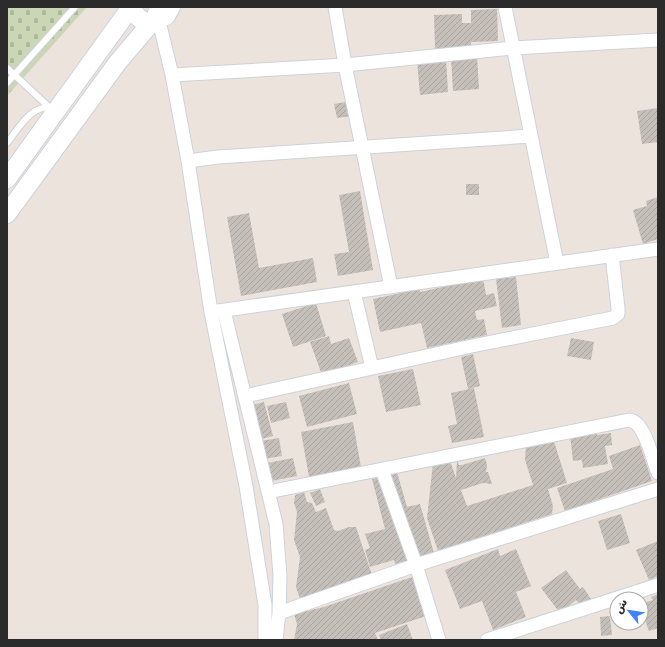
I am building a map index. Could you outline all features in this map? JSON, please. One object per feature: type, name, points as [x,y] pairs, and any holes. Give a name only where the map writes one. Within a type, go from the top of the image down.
[{"type":"street","points":[[7,179],[54,107],[131,7],[141,20],[160,14]]},
{"type":"street","points":[[335,7],[345,65],[391,287]]},
{"type":"street","points":[[505,7],[557,263]]},
{"type":"street","points":[[160,14],[188,161],[211,312],[246,486],[265,605],[265,640]]},
{"type":"street","points":[[7,214],[118,62],[160,14]]},
{"type":"street","points":[[172,75],[345,65],[513,48],[658,40]]},
{"type":"street","points":[[188,161],[218,157],[531,136]]},
{"type":"street","points":[[211,312],[658,249]]},
{"type":"street","points":[[245,396],[613,318],[618,314],[618,308],[612,255]]},
{"type":"street","points":[[354,292],[372,368]]},
{"type":"street","points":[[224,311],[276,524],[280,576],[279,613],[276,640]]},
{"type":"street","points":[[268,492],[628,420],[634,420],[642,429],[658,473]]},
{"type":"street","points":[[382,470],[416,565],[439,640]]},
{"type":"street","points":[[279,613],[416,565],[658,489]]},
{"type":"street","points":[[487,640],[658,585]]},
{"type":"lane","points":[[7,83],[75,7]]},
{"type":"lane","points":[[7,68],[54,107]]},
{"type":"lane","points":[[7,142],[32,112],[42,107],[54,107]]},
{"type":"green space","points":[[7,7],[87,7],[7,96]]},
{"type":"building","points":[[497,9],[498,41],[471,42],[471,49],[435,50],[434,15],[462,14],[462,23],[471,23],[471,10]]},
{"type":"building","points":[[477,54],[479,89],[453,91],[451,56]]},
{"type":"building","points":[[446,58],[448,92],[420,95],[417,60]]},
{"type":"building","points":[[351,101],[353,116],[337,118],[334,104]]},
{"type":"building","points":[[658,108],[658,142],[642,144],[637,111]]},
{"type":"building","points":[[466,184],[479,184],[479,195],[466,195]]},
{"type":"building","points":[[360,191],[373,270],[338,276],[334,254],[349,252],[339,195]]},
{"type":"building","points":[[658,197],[658,239],[643,244],[633,210],[647,206],[646,201]]},
{"type":"building","points":[[249,213],[259,268],[313,258],[317,282],[241,296],[227,217]]},
{"type":"building","points":[[516,277],[521,325],[502,328],[496,279]]},
{"type":"building","points":[[483,278],[486,295],[494,293],[497,306],[475,311],[477,320],[484,319],[487,335],[427,348],[421,323],[380,332],[373,299],[420,289],[420,292]]},
{"type":"building","points":[[316,303],[326,336],[293,347],[282,314]]},
{"type":"building","points":[[329,336],[331,344],[349,338],[358,362],[322,375],[310,342]]},
{"type":"building","points":[[571,338],[594,342],[591,360],[567,356]]},
{"type":"building","points":[[473,354],[480,386],[468,389],[461,357]]},
{"type":"building","points":[[413,369],[421,405],[386,412],[378,376]]},
{"type":"building","points":[[349,383],[357,414],[307,427],[299,396]]},
{"type":"building","points":[[474,388],[484,437],[452,443],[448,426],[457,424],[451,393]]},
{"type":"building","points":[[264,402],[273,436],[261,439],[252,405]]},
{"type":"building","points":[[286,402],[290,418],[271,423],[267,406]]},
{"type":"building","points":[[353,422],[361,467],[309,477],[301,432]]},
{"type":"building","points":[[596,431],[597,435],[611,433],[612,445],[605,446],[608,464],[583,468],[582,460],[573,461],[570,435]]},
{"type":"building","points":[[279,438],[282,456],[264,459],[260,441]]},
{"type":"building","points":[[553,438],[567,483],[548,489],[553,506],[552,514],[438,551],[427,518],[433,463],[449,458],[456,478],[457,460],[459,465],[462,465],[485,458],[487,465],[486,472],[488,472],[492,484],[483,483],[461,490],[467,506],[533,485],[525,460],[526,444]]},
{"type":"building","points":[[640,445],[652,481],[565,511],[557,488],[613,469],[609,456]]},
{"type":"building","points":[[293,458],[297,476],[271,481],[267,463]]},
{"type":"building","points":[[397,472],[407,507],[420,504],[434,553],[395,564],[394,560],[370,567],[365,550],[370,548],[365,534],[385,529],[372,479]]},
{"type":"building","points":[[320,489],[325,502],[316,506],[310,493]]},
{"type":"building","points":[[304,492],[307,502],[312,503],[316,512],[326,508],[334,530],[338,531],[349,527],[356,527],[372,575],[304,599],[300,599],[296,587],[300,557],[294,540],[297,512],[294,503],[295,495]]},
{"type":"building","points":[[621,514],[630,543],[607,550],[598,521]]},
{"type":"building","points":[[658,541],[658,576],[649,580],[636,550]]},
{"type":"building","points":[[498,549],[500,556],[516,549],[531,586],[516,592],[526,617],[493,630],[482,601],[460,609],[445,570]]},
{"type":"building","points":[[566,570],[580,589],[583,587],[591,599],[581,606],[576,600],[560,613],[541,588]]},
{"type":"building","points":[[421,574],[435,613],[375,633],[378,640],[294,640],[297,624],[294,614],[324,607]]},
{"type":"building","points":[[658,594],[658,628],[649,631],[649,601],[653,600],[651,597]]},
{"type":"building","points":[[609,616],[609,631],[612,631],[612,635],[601,636],[600,617]]},
{"type":"building","points":[[407,624],[413,640],[381,640],[379,635]]}]
